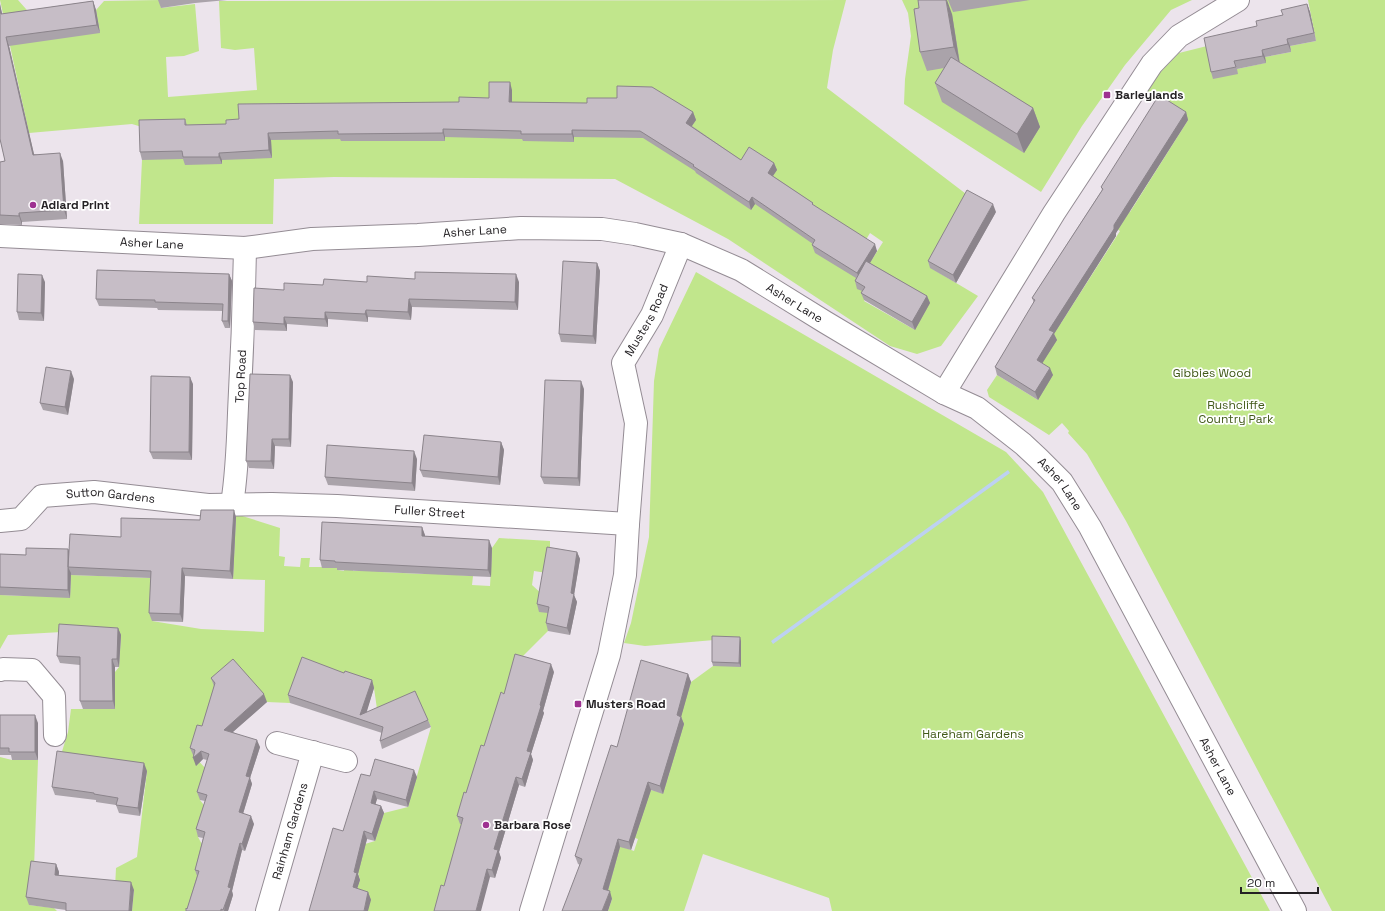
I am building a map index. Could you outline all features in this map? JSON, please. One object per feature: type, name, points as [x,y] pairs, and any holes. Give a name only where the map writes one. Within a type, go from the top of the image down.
[{"type":"street","points":[[944,393],[1054,213],[1152,64],[1179,36],[1238,0]]},
{"type":"street","name":"Asher Lane","points":[[0,236],[245,248],[312,239],[418,235],[521,228],[602,229],[681,244],[741,270],[944,393],[977,408],[1023,444],[1062,482],[1090,527],[1295,911]]},
{"type":"street","name":"Musters Road","points":[[531,911],[609,655],[625,575],[636,423],[623,363],[652,315],[681,244]]},
{"type":"street","name":"Top Road","points":[[232,504],[235,488],[242,368],[245,248]]},
{"type":"street","name":"Sutton Gardens","points":[[0,521],[21,519],[42,496],[94,492],[208,505],[232,504]]},
{"type":"street","name":"Fuller Street","points":[[232,504],[337,506],[628,524]]},
{"type":"street","points":[[0,670],[3,668],[32,670],[54,696],[55,735]]},
{"type":"street","points":[[277,743],[346,761]]},
{"type":"street","name":"Rainham Gardens","points":[[267,911],[313,752]]},
{"type":"green space","points":[[0,0],[18,0],[34,18],[100,33],[96,10],[104,1],[160,0],[161,8],[195,4],[199,51],[184,56],[166,57],[168,97],[257,90],[254,48],[235,50],[221,48],[219,1],[846,0],[833,50],[827,88],[970,197],[931,268],[978,296],[941,346],[917,354],[890,346],[728,239],[615,179],[334,177],[274,179],[273,224],[139,224],[142,127],[132,124],[29,133]],"holes":[[[870,233],[883,242],[859,280],[820,245],[864,243]],[[867,294],[915,330],[864,301]]]},
{"type":"green space","points":[[902,0],[1192,0],[1171,10],[1125,65],[1082,126],[1041,192],[904,104],[905,79],[911,36],[908,13]]},
{"type":"green space","name":"Rushcliffe Country Park","points":[[1308,0],[1385,0],[1385,911],[1332,911],[1126,521],[1087,454],[1068,433],[1069,431],[1062,423],[1049,435],[989,397],[987,390],[997,375],[1038,400],[1040,367],[1029,323],[1061,323],[1120,231],[1094,214],[1130,212],[1188,120],[1143,90],[1179,53],[1207,46],[1237,69],[1265,63],[1265,57],[1291,52],[1290,46],[1316,41]]},
{"type":"green space","name":"Hareham Gardens","points":[[696,272],[1006,452],[1043,492],[1270,911],[832,911],[829,898],[703,854],[684,911],[608,911],[612,899],[606,897],[620,846],[634,851],[638,839],[623,834],[651,790],[663,793],[670,771],[666,763],[691,682],[713,666],[714,640],[645,646],[624,643],[631,623],[649,537],[654,381],[659,349]]},
{"type":"green space","points":[[236,514],[280,528],[279,556],[285,557],[284,566],[300,567],[301,558],[310,558],[309,567],[325,567],[338,560],[338,570],[344,571],[345,559],[353,559],[353,571],[361,571],[362,561],[381,572],[473,576],[472,585],[490,586],[492,548],[499,538],[550,541],[550,555],[547,573],[534,571],[532,585],[543,595],[552,614],[548,631],[518,661],[469,827],[439,911],[368,911],[355,895],[360,880],[358,872],[365,844],[375,841],[384,813],[408,807],[431,727],[417,698],[378,716],[374,688],[290,703],[267,702],[236,667],[245,721],[193,755],[208,771],[200,800],[207,809],[198,837],[205,850],[191,911],[132,911],[134,890],[115,888],[116,868],[137,857],[147,771],[60,758],[68,732],[71,709],[115,709],[115,672],[119,667],[121,635],[62,632],[8,635],[0,649],[0,595],[23,596],[53,588],[53,597],[70,597],[71,575],[154,578],[152,621],[201,629],[264,632],[265,580],[233,579]]},
{"type":"green space","points":[[0,757],[12,760],[38,760],[34,868],[29,905],[54,908],[57,911],[0,911]]},
{"type":"water","points":[[1008,470],[1010,473],[773,644],[771,641]]},
{"type":"building","points":[[918,0],[946,0],[954,47],[920,52],[914,9],[919,8]]},
{"type":"building","points":[[93,1],[97,25],[6,37],[33,155],[60,153],[64,210],[19,213],[19,216],[0,215],[0,162],[5,161],[0,139],[0,10],[1,14]]},
{"type":"building","points":[[1307,4],[1314,33],[1287,39],[1288,44],[1262,50],[1263,56],[1234,61],[1236,67],[1211,72],[1204,38],[1257,26],[1256,21],[1283,15],[1281,10]]},
{"type":"building","points":[[951,57],[1033,108],[1017,134],[935,83]]},
{"type":"building","points":[[489,82],[510,82],[509,102],[587,103],[587,98],[617,98],[617,86],[652,87],[693,112],[686,123],[741,160],[749,147],[774,163],[768,173],[813,203],[812,204],[875,244],[857,273],[812,245],[815,240],[752,197],[749,202],[640,131],[572,130],[572,134],[521,134],[521,131],[443,129],[443,133],[338,134],[338,131],[268,133],[269,150],[219,153],[219,157],[183,157],[182,151],[140,152],[139,120],[185,119],[185,125],[226,124],[226,120],[239,119],[238,104],[459,102],[459,97],[489,98]]},
{"type":"building","points":[[1159,95],[1186,112],[1114,225],[1114,229],[1049,330],[1054,332],[1037,360],[1050,368],[1035,392],[995,367],[1035,300],[1032,298],[1103,189],[1101,187]]},
{"type":"building","points":[[967,190],[993,204],[953,275],[928,261]]},
{"type":"building","points":[[563,261],[597,263],[593,336],[559,334]]},
{"type":"building","points":[[866,261],[927,296],[912,322],[861,293],[865,287],[855,281]]},
{"type":"building","points":[[97,270],[229,274],[228,321],[222,321],[223,304],[155,302],[155,300],[96,299]]},
{"type":"building","points":[[415,272],[516,274],[515,302],[409,299],[408,312],[366,310],[365,314],[325,312],[325,319],[284,317],[284,324],[253,322],[254,288],[284,290],[284,283],[323,285],[324,279],[367,282],[367,276],[415,279]]},
{"type":"building","points":[[18,274],[42,275],[41,313],[17,312]]},
{"type":"building","points":[[46,367],[71,371],[65,407],[40,403]]},
{"type":"building","points":[[250,374],[290,375],[289,439],[272,439],[271,461],[246,461]]},
{"type":"building","points":[[151,376],[190,377],[189,452],[150,452]]},
{"type":"building","points":[[545,380],[581,381],[578,478],[541,477]]},
{"type":"building","points":[[424,435],[501,442],[498,477],[420,470]]},
{"type":"building","points":[[327,445],[414,451],[412,483],[325,477]]},
{"type":"building","points":[[201,510],[234,510],[230,571],[182,568],[180,614],[149,613],[151,571],[68,567],[70,534],[121,537],[121,518],[200,520]]},
{"type":"building","points":[[322,522],[422,527],[422,536],[489,540],[488,570],[320,560]]},
{"type":"building","points":[[547,547],[577,552],[571,593],[574,594],[567,628],[546,623],[549,607],[537,604]]},
{"type":"building","points":[[26,548],[68,549],[68,590],[0,587],[0,554],[26,555]]},
{"type":"building","points":[[59,624],[118,628],[117,659],[112,659],[113,701],[80,701],[80,657],[57,656]]},
{"type":"building","points":[[712,636],[740,637],[739,663],[712,662]]},
{"type":"building","points":[[515,654],[551,664],[540,705],[541,706],[527,751],[531,752],[522,779],[516,777],[494,849],[498,850],[492,870],[487,869],[476,911],[434,911],[441,885],[444,886],[463,818],[457,816],[464,792],[466,793],[481,745],[484,746],[501,692],[504,694]]},
{"type":"building","points":[[302,657],[344,673],[345,671],[372,680],[360,715],[415,691],[428,720],[380,741],[383,727],[288,695]]},
{"type":"building","points":[[233,659],[264,694],[224,730],[257,740],[246,776],[250,777],[239,812],[251,816],[242,844],[240,843],[228,887],[231,888],[223,910],[186,911],[199,871],[195,870],[205,832],[196,829],[207,795],[197,792],[209,754],[201,751],[193,758],[195,750],[190,748],[197,725],[202,726],[215,683],[211,678]]},
{"type":"building","points":[[641,660],[688,674],[677,715],[681,717],[660,786],[648,782],[629,842],[618,839],[603,889],[610,891],[602,911],[562,911],[582,859],[575,856],[611,745],[617,747]]},
{"type":"building","points":[[0,715],[35,715],[35,752],[9,752],[9,748],[0,748]]},
{"type":"building","points":[[57,751],[144,763],[138,808],[116,805],[118,798],[52,787]]},
{"type":"building","points":[[375,759],[414,770],[406,800],[374,791],[371,803],[381,806],[372,834],[364,831],[354,872],[357,873],[353,887],[368,892],[364,911],[309,911],[333,828],[343,831],[361,774],[370,776]]},
{"type":"building","points":[[31,861],[56,864],[55,875],[131,882],[129,911],[66,911],[66,903],[26,897]]},
{"type":"place","name":"Barleylands","points":[[1107,95]]},
{"type":"place","name":"Adlard Print","points":[[33,205]]},
{"type":"place","name":"Musters Road","points":[[578,704]]},
{"type":"place","name":"Barbara Rose","points":[[486,825]]},
{"type":"park label","name":"Gibbies Wood","points":[[1212,373]]}]
